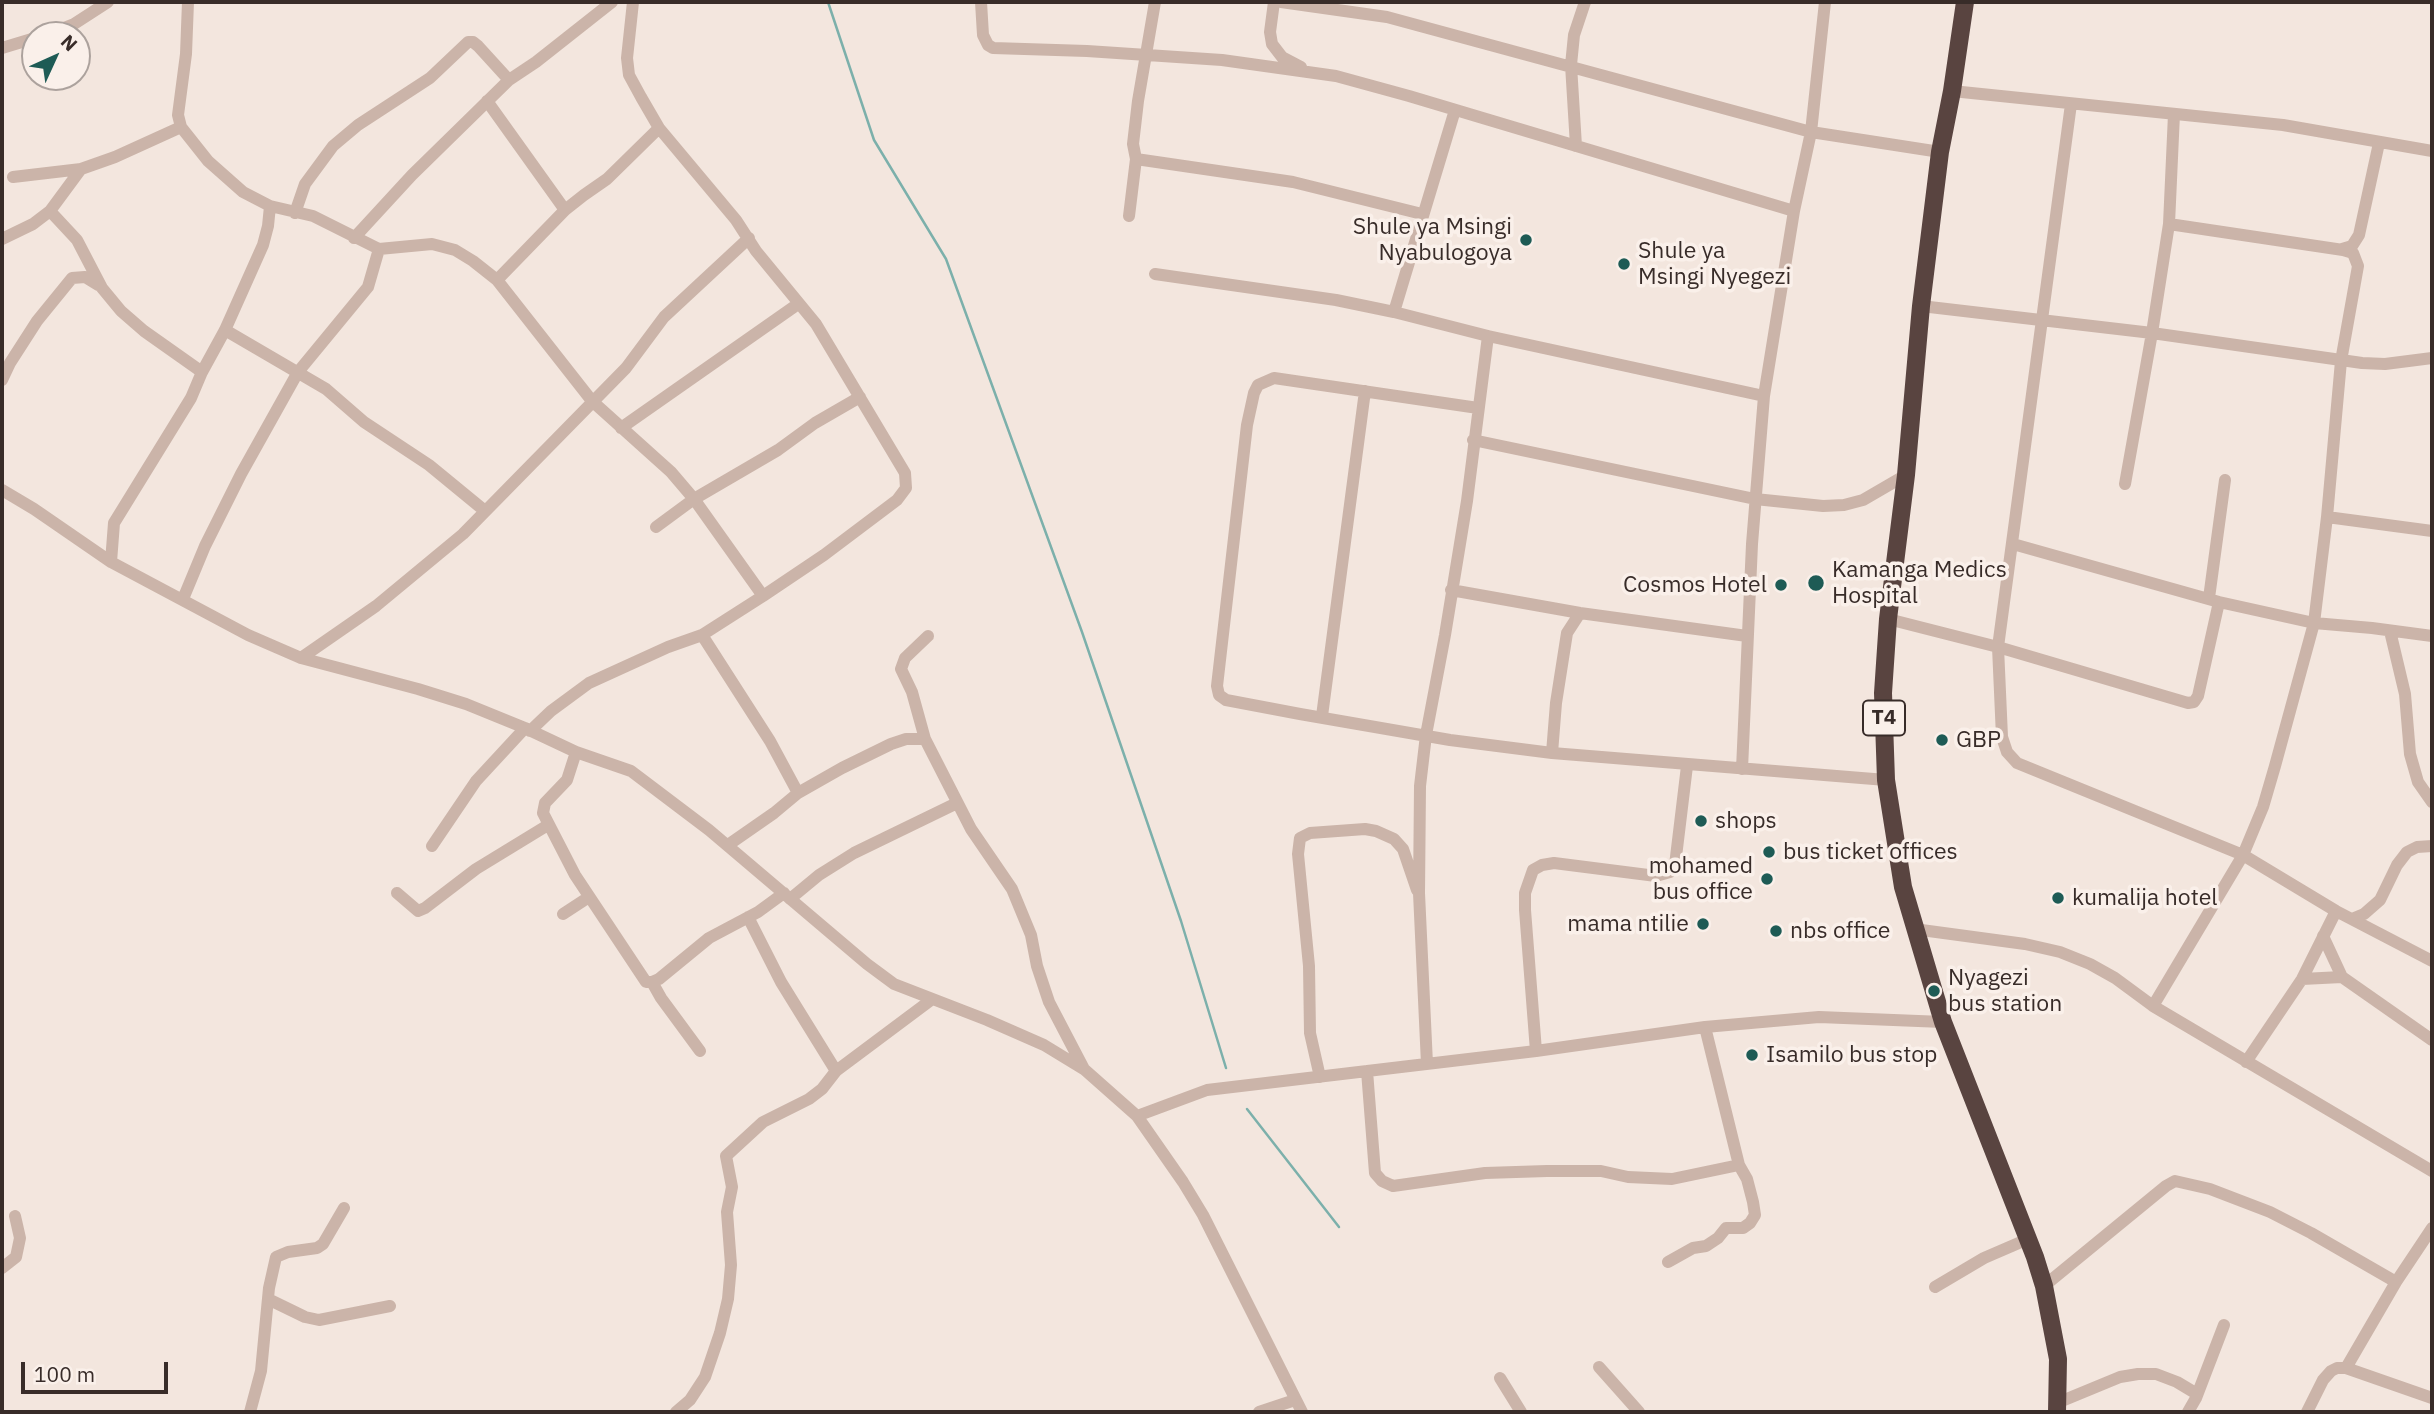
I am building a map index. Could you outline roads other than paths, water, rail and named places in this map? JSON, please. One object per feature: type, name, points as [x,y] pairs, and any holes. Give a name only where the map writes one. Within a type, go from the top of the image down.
[{"type":"highway","name":"T4","points":[[1965,2],[1940,152],[1888,619],[1883,693],[1886,780],[1903,887],[1943,1022],[2044,1286],[2058,1359],[2057,1408]]},
{"type":"street","points":[[79,21],[108,2]]},
{"type":"street","points":[[188,2],[186,54],[178,116],[181,127],[192,144],[223,176],[270,206],[313,216],[379,249],[441,245],[464,255],[497,280],[592,401],[649,450],[694,499],[763,596]]},
{"type":"street","points":[[354,237],[487,100],[509,80],[612,2]]},
{"type":"street","points":[[432,846],[476,780],[527,729],[551,710],[589,683],[702,635],[835,547],[897,500],[906,488],[905,473],[816,324],[659,128],[629,75],[626,58],[632,2]]},
{"type":"street","points":[[981,2],[983,35],[988,45],[993,48],[1222,60],[1310,71],[1348,79],[1794,211]]},
{"type":"street","points":[[1129,216],[1136,159],[1133,144],[1155,2]]},
{"type":"street","points":[[1274,2],[1270,32],[1272,44],[1282,57],[1310,71]]},
{"type":"street","points":[[1290,2],[1387,17],[1811,132],[1940,152]]},
{"type":"street","points":[[1576,146],[1571,65],[1574,35],[1585,2]]},
{"type":"street","points":[[1742,769],[1755,499],[1764,396],[1794,211],[1811,132],[1825,2]]},
{"type":"street","points":[[2,48],[21,42]]},
{"type":"street","points":[[295,213],[305,184],[332,146],[358,125],[430,78],[468,42],[478,46],[509,80]]},
{"type":"street","points":[[1952,91],[2283,125],[2432,151]]},
{"type":"street","points":[[487,100],[565,210]]},
{"type":"street","points":[[2071,104],[1998,647],[2002,737],[2007,752],[2017,763],[2243,855],[2336,911],[2430,957]]},
{"type":"street","points":[[1394,312],[1455,110]]},
{"type":"street","points":[[2125,484],[2168,224],[2174,114]]},
{"type":"street","points":[[13,177],[82,169],[181,127]]},
{"type":"street","points":[[497,280],[565,210],[607,180],[659,128]]},
{"type":"street","points":[[2342,249],[2352,246],[2359,235],[2379,143]]},
{"type":"street","points":[[1136,159],[1293,182],[1422,214]]},
{"type":"street","points":[[2,239],[33,224],[50,211],[82,169]]},
{"type":"street","points":[[111,562],[114,523],[191,398],[225,330],[263,245],[270,206]]},
{"type":"street","points":[[50,211],[77,240],[102,288],[121,311],[144,331],[202,372]]},
{"type":"street","points":[[2153,1006],[2243,855],[2263,807],[2314,623],[2341,361],[2357,266],[2354,255],[2342,249],[2168,224]]},
{"type":"street","points":[[301,658],[376,606],[454,541],[626,368],[664,317],[750,239]]},
{"type":"street","points":[[183,599],[205,546],[241,474],[298,372],[368,287],[379,249]]},
{"type":"street","points":[[1155,274],[1336,300],[1764,396]]},
{"type":"street","points":[[2,380],[37,321],[72,278],[85,277],[102,288]]},
{"type":"street","points":[[621,428],[798,304]]},
{"type":"street","points":[[1921,306],[2152,333],[2341,361],[2385,364],[2432,358]]},
{"type":"street","points":[[225,330],[326,389],[364,422],[429,465],[485,511]]},
{"type":"street","points":[[1427,1064],[1419,894],[1420,786],[1426,735],[1446,635],[1488,336]]},
{"type":"street","points":[[1478,408],[1274,378],[1258,385],[1247,425],[1217,691],[1226,700],[1426,735],[1552,753],[1886,780]]},
{"type":"street","points":[[1322,716],[1365,391]]},
{"type":"street","points":[[656,527],[694,499],[778,450],[860,397]]},
{"type":"street","points":[[1473,440],[1755,499],[1823,506],[1844,505],[1863,500],[1906,475]]},
{"type":"street","points":[[1888,619],[1998,647],[2188,704],[2194,702],[2198,696],[2214,600],[2225,481]]},
{"type":"street","points":[[2,490],[111,562],[248,635],[301,658],[466,704],[576,752],[631,771],[728,845],[894,984],[1044,1045],[1085,1070],[1137,1116],[1183,1182],[1203,1214],[1299,1406],[1259,1412]]},
{"type":"street","points":[[2327,517],[2432,531]]},
{"type":"street","points":[[2013,544],[2214,600],[2314,623],[2432,636]]},
{"type":"street","points":[[1451,590],[1580,614],[1747,636]]},
{"type":"street","points":[[1552,753],[1556,703],[1567,633],[1580,614]]},
{"type":"street","points":[[2390,631],[2405,694],[2412,762],[2418,782],[2432,802]]},
{"type":"street","points":[[702,635],[770,741],[798,793]]},
{"type":"street","points":[[928,636],[905,658],[901,669],[912,692],[925,739],[971,829],[1018,900],[1031,934],[1037,966],[1049,1002],[1085,1070]]},
{"type":"street","points":[[728,845],[798,793],[842,768],[891,744],[906,739],[925,739]]},
{"type":"street","points":[[576,752],[567,779],[543,808],[548,825],[589,897],[646,982],[652,982],[709,938],[787,896],[854,853],[957,803]]},
{"type":"street","points":[[1536,1051],[1525,910],[1525,893],[1534,870],[1554,863],[1656,876],[1670,872],[1675,865],[1687,766]]},
{"type":"street","points":[[397,893],[418,911],[425,908],[476,869],[548,825]]},
{"type":"street","points":[[1321,1077],[1310,1032],[1309,966],[1298,854],[1300,838],[1310,834],[1365,830],[1376,831],[1394,839],[1403,849],[1419,894]]},
{"type":"street","points":[[2351,919],[2364,914],[2380,900],[2397,865],[2407,852],[2417,847],[2432,846]]},
{"type":"street","points":[[564,914],[589,897]]},
{"type":"street","points":[[2246,1062],[2302,979],[2336,911]]},
{"type":"street","points":[[748,917],[781,982],[836,1071]]},
{"type":"street","points":[[1914,929],[2025,944],[2060,952],[2090,964],[2115,978],[2153,1006],[2432,1171]]},
{"type":"street","points":[[2323,936],[2342,977],[2432,1040]]},
{"type":"street","points":[[2302,979],[2342,977]]},
{"type":"street","points":[[652,982],[700,1051]]},
{"type":"street","points":[[676,1412],[690,1400],[705,1377],[720,1333],[727,1299],[731,1265],[727,1212],[732,1187],[726,1156],[763,1122],[815,1094],[836,1071],[931,1000]]},
{"type":"street","points":[[1137,1116],[1207,1090],[1536,1051],[1705,1027],[1819,1017],[1943,1022]]},
{"type":"street","points":[[1668,1262],[1693,1248],[1706,1246],[1726,1228],[1743,1228],[1755,1215],[1705,1027]]},
{"type":"street","points":[[1367,1071],[1375,1173],[1381,1181],[1393,1186],[1485,1173],[1547,1171],[1601,1171],[1639,1178],[1672,1180],[1740,1165]]},
{"type":"street","points":[[2044,1286],[2175,1181],[2210,1189],[2270,1212],[2396,1282]]},
{"type":"street","points":[[250,1412],[261,1371],[268,1300],[276,1258],[288,1252],[317,1248],[323,1244],[344,1208]]},
{"type":"street","points":[[2,1268],[16,1257],[20,1238],[15,1216]]},
{"type":"street","points":[[2346,1368],[2396,1282],[2432,1228]]},
{"type":"street","points":[[1935,1287],[1984,1258],[2028,1240]]},
{"type":"street","points":[[268,1300],[304,1317],[319,1320],[390,1306]]},
{"type":"street","points":[[2188,1412],[2224,1325]]},
{"type":"street","points":[[1600,1367],[1639,1412]]},
{"type":"street","points":[[2306,1412],[2323,1380],[2331,1371],[2346,1368],[2432,1398]]},
{"type":"street","points":[[2057,1408],[2120,1377],[2138,1374],[2156,1374],[2197,1394]]},
{"type":"street","points":[[1500,1378],[1521,1412]]},
{"type":"waterway","points":[[828,2],[874,140],[946,259],[1082,632],[1181,921],[1226,1068]]},
{"type":"waterway","points":[[1247,1109],[1339,1227]]},
{"type":"place","name":"Shule ya Msingi Nyabulogoya","points":[[1526,240]]},
{"type":"place","name":"Shule ya Msingi Nyegezi","points":[[1624,264]]},
{"type":"place","name":"Kamanga Medics Hospital","points":[[1816,583]]},
{"type":"place","name":"Cosmos Hotel","points":[[1781,585]]},
{"type":"place","name":"GBP","points":[[1942,740]]},
{"type":"place","name":"shops","points":[[1701,821]]},
{"type":"place","name":"bus ticket offices","points":[[1769,852]]},
{"type":"place","name":"mohamed bus office","points":[[1767,879]]},
{"type":"place","name":"kumalija hotel","points":[[2058,898]]},
{"type":"place","name":"mama ntilie","points":[[1703,924]]},
{"type":"place","name":"nbs office","points":[[1776,931]]},
{"type":"place","name":"Nyagezi bus station","points":[[1934,991]]},
{"type":"place","name":"Isamilo bus stop","points":[[1752,1055]]}]
